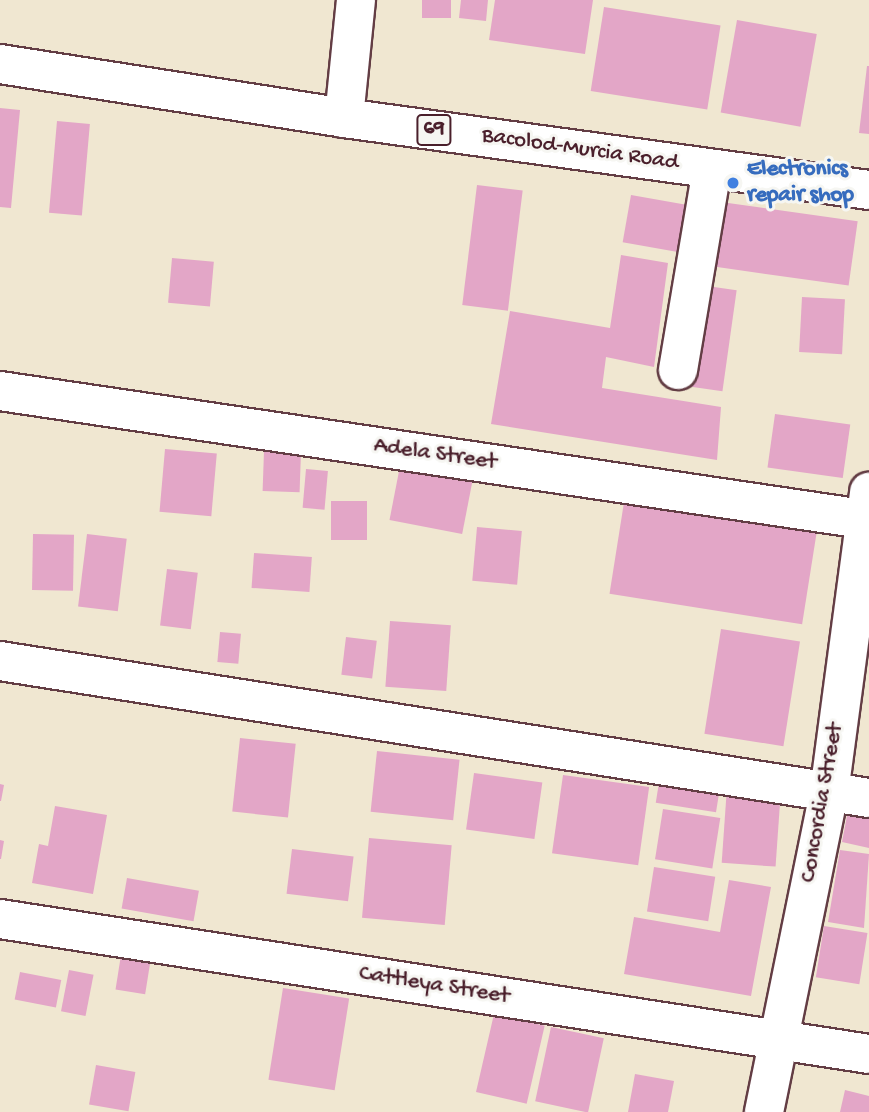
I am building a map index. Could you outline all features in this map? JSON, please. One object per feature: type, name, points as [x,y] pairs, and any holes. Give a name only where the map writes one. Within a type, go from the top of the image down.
[{"type":"street","points":[[344,118],[356,0]]},
{"type":"street","name":"Bacolod-Murcia Road","points":[[0,64],[344,118],[869,190]]},
{"type":"street","points":[[678,370],[712,169]]},
{"type":"street","name":"Adela Street","points":[[0,391],[868,510]]},
{"type":"street","name":"Concordia Street","points":[[764,1112],[775,1040],[828,793],[868,510]]},
{"type":"street","points":[[0,661],[869,798]]},
{"type":"street","name":"Cattleya Street","points":[[0,919],[869,1054]]},
{"type":"building","points":[[422,0],[451,0],[451,18],[422,18]]},
{"type":"building","points":[[461,0],[488,0],[486,21],[459,18]]},
{"type":"building","points":[[495,0],[593,0],[585,54],[489,40]]},
{"type":"building","points":[[604,7],[721,25],[707,109],[591,91]]},
{"type":"building","points":[[737,20],[817,34],[800,127],[721,113]]},
{"type":"building","points":[[869,66],[869,134],[859,133]]},
{"type":"building","points":[[0,108],[20,110],[11,208],[0,207]]},
{"type":"building","points":[[57,121],[90,124],[82,216],[49,213]]},
{"type":"building","points":[[477,185],[523,191],[508,311],[462,305]]},
{"type":"building","points":[[631,195],[696,206],[688,254],[623,242]]},
{"type":"building","points":[[721,202],[858,221],[849,286],[712,266]]},
{"type":"building","points":[[621,255],[668,263],[654,367],[606,357],[602,388],[721,407],[717,460],[491,424],[510,311],[610,328]]},
{"type":"building","points":[[172,258],[214,262],[210,306],[168,303]]},
{"type":"building","points":[[700,285],[737,290],[722,391],[686,386]]},
{"type":"building","points":[[802,297],[845,299],[842,354],[799,352]]},
{"type":"building","points":[[775,414],[850,425],[843,478],[767,467]]},
{"type":"building","points":[[165,449],[217,454],[211,516],[160,512]]},
{"type":"building","points":[[264,451],[301,452],[300,492],[263,491]]},
{"type":"building","points":[[400,466],[473,480],[462,534],[390,520]]},
{"type":"building","points":[[306,469],[328,471],[325,510],[303,508]]},
{"type":"building","points":[[625,496],[818,527],[802,624],[610,594]]},
{"type":"building","points":[[331,501],[367,501],[367,540],[331,540]]},
{"type":"building","points":[[477,527],[522,531],[517,585],[472,581]]},
{"type":"building","points":[[33,534],[74,535],[73,591],[32,590]]},
{"type":"building","points":[[87,534],[127,539],[118,611],[78,606]]},
{"type":"building","points":[[254,553],[312,557],[309,592],[252,588]]},
{"type":"building","points":[[167,569],[198,573],[191,629],[160,626]]},
{"type":"building","points":[[390,621],[451,625],[446,691],[385,687]]},
{"type":"building","points":[[721,629],[800,642],[783,746],[704,734]]},
{"type":"building","points":[[220,632],[241,634],[238,664],[217,662]]},
{"type":"building","points":[[346,637],[377,641],[372,678],[341,675]]},
{"type":"building","points":[[240,738],[296,744],[288,817],[232,812]]},
{"type":"building","points":[[377,751],[460,760],[453,820],[371,812]]},
{"type":"building","points":[[474,773],[542,783],[534,839],[466,829]]},
{"type":"building","points":[[563,775],[649,787],[638,865],[552,853]]},
{"type":"building","points":[[660,776],[720,786],[716,812],[656,803]]},
{"type":"building","points":[[0,784],[4,785],[1,801],[0,801]]},
{"type":"building","points":[[727,787],[781,791],[776,867],[722,863]]},
{"type":"building","points":[[850,800],[869,804],[869,848],[842,842]]},
{"type":"building","points":[[55,806],[107,815],[93,894],[32,883],[39,844],[48,846]]},
{"type":"building","points":[[663,809],[720,818],[712,868],[655,859]]},
{"type":"building","points":[[369,838],[452,845],[445,925],[362,918]]},
{"type":"building","points":[[0,840],[4,841],[1,859],[0,859]]},
{"type":"building","points":[[292,849],[354,857],[348,901],[287,894]]},
{"type":"building","points":[[840,850],[869,854],[864,928],[828,922]]},
{"type":"building","points":[[654,867],[715,877],[708,921],[647,911]]},
{"type":"building","points":[[127,878],[199,891],[194,921],[122,909]]},
{"type":"building","points":[[729,880],[771,887],[751,996],[624,974],[634,917],[720,932]]},
{"type":"building","points":[[824,926],[867,933],[859,984],[816,977]]},
{"type":"building","points":[[121,955],[151,960],[145,994],[116,990]]},
{"type":"building","points":[[69,970],[94,975],[86,1016],[61,1011]]},
{"type":"building","points":[[20,972],[61,980],[56,1007],[15,999]]},
{"type":"building","points":[[283,988],[349,998],[335,1090],[268,1080]]},
{"type":"building","points":[[494,1014],[545,1026],[527,1104],[476,1092]]},
{"type":"building","points":[[551,1027],[604,1038],[588,1112],[535,1101]]},
{"type":"building","points":[[96,1065],[135,1072],[128,1111],[89,1104]]},
{"type":"building","points":[[635,1074],[674,1081],[668,1112],[628,1112]]},
{"type":"building","points":[[845,1090],[869,1096],[869,1112],[840,1112]]},
{"type":"place","name":"Electronics repair shop","points":[[733,183]]}]
